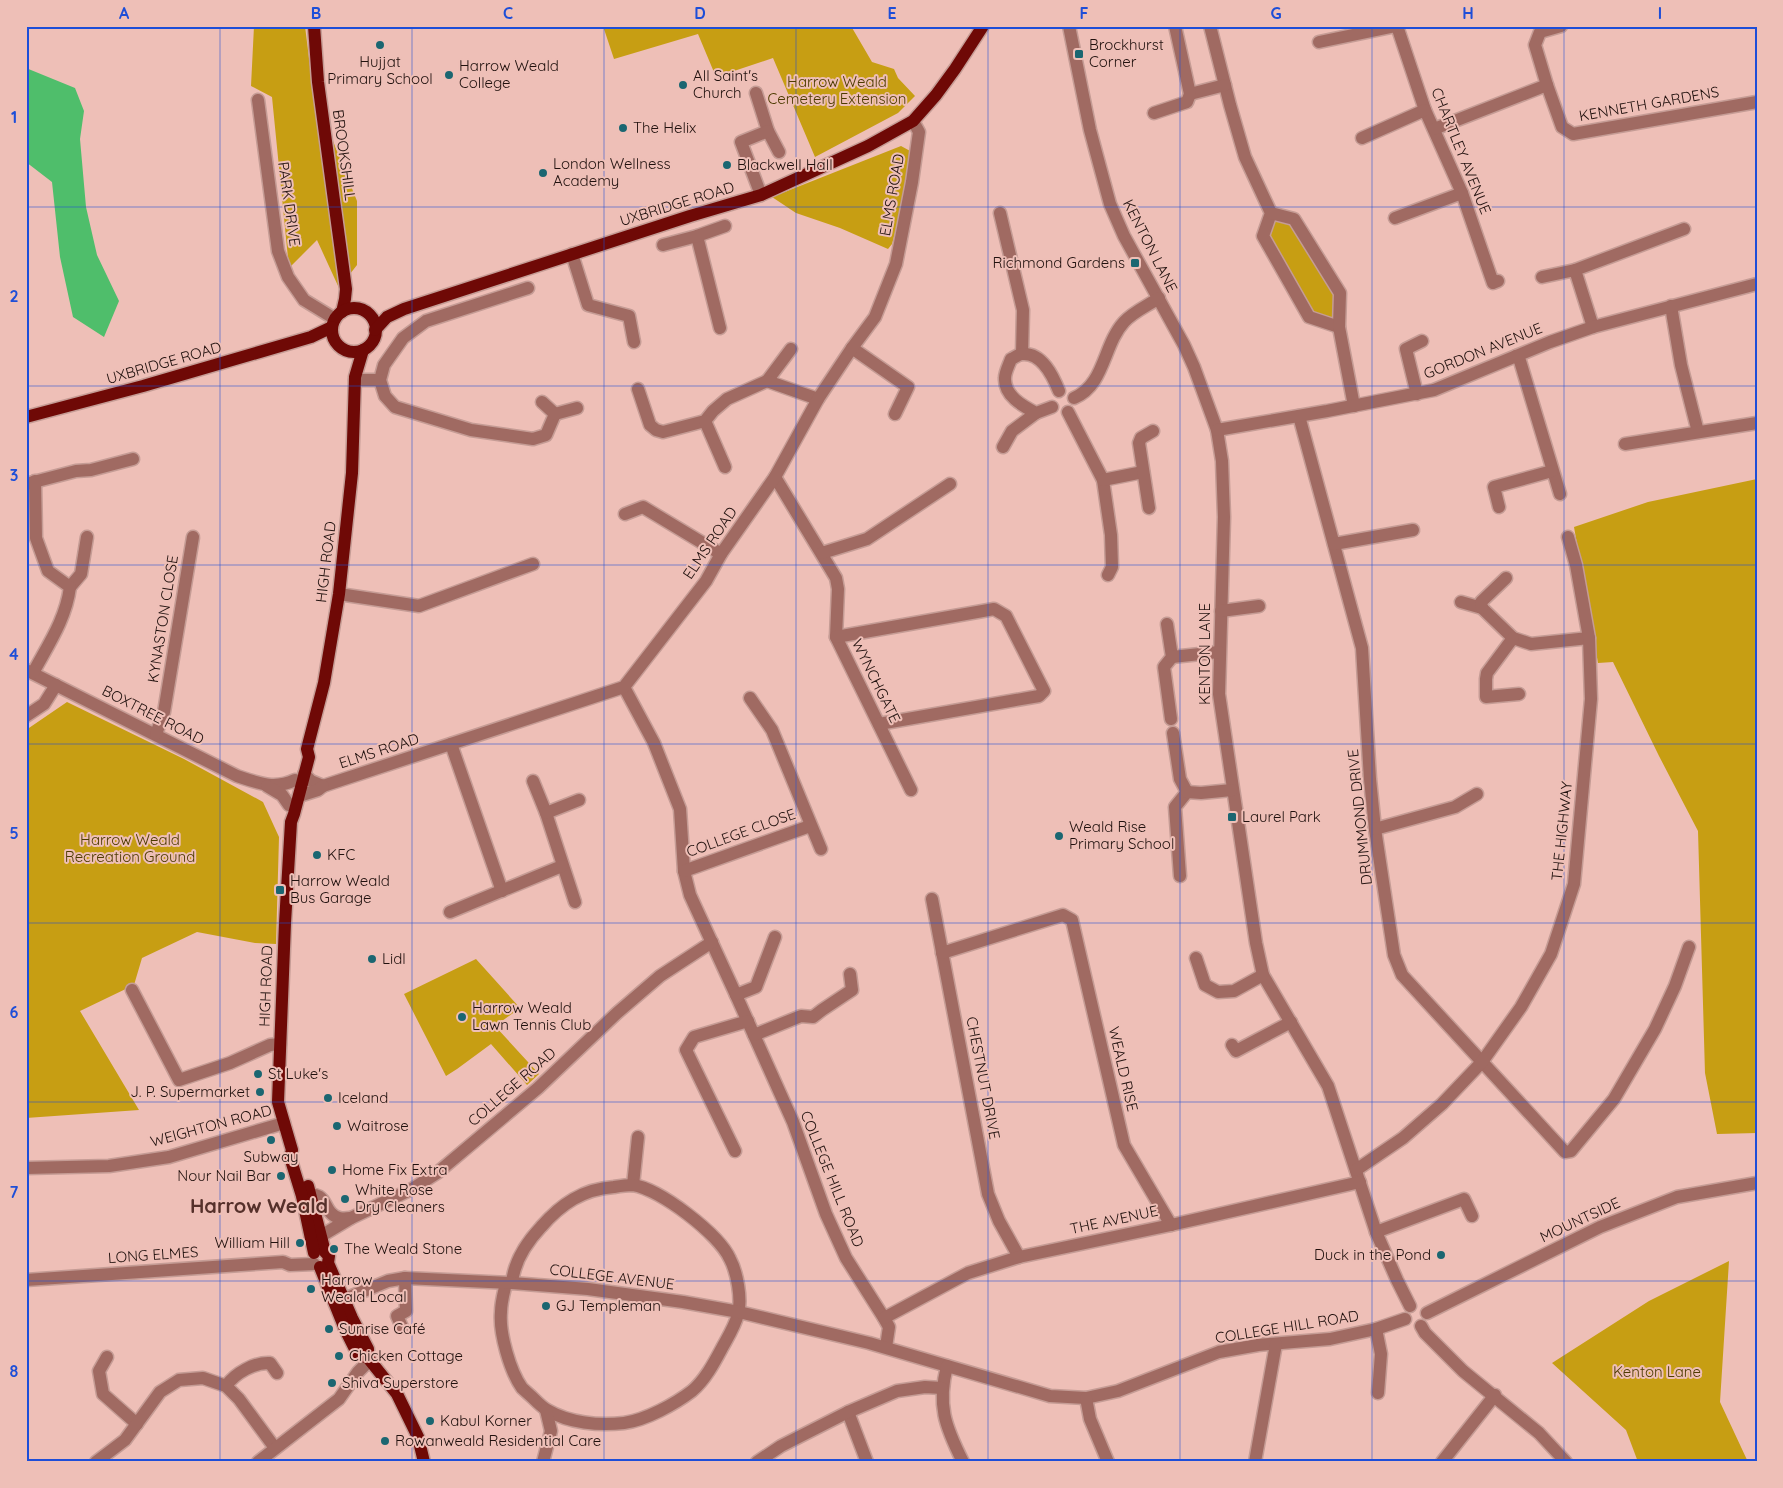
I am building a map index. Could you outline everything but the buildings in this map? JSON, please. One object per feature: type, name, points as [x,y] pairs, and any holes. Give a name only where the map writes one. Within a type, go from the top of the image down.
[{"type":"main road","name":"BROOKSHILL","points":[[314,26],[318,82],[346,289],[346,299],[336,319]]},
{"type":"main road","name":"UXBRIDGE ROAD","points":[[375,330],[387,317],[421,303],[761,195],[868,146],[913,121],[946,82],[983,26]]},
{"type":"main road","name":"BROOKSHILL","points":[[346,289],[356,308]]},
{"type":"main road","points":[[349,309],[364,310],[375,323],[374,340],[363,350],[355,352],[346,351],[334,341],[336,319],[349,309]]},
{"type":"main road","name":"UXBRIDGE ROAD","points":[[370,315],[387,317]]},
{"type":"main road","name":"UXBRIDGE ROAD","points":[[26,417],[142,386],[311,337],[336,319]]},
{"type":"main road","name":"UXBRIDGE ROAD","points":[[311,337],[334,341]]},
{"type":"main road","name":"HIGH ROAD","points":[[363,350],[355,378],[352,473],[339,594],[324,683],[308,749],[302,755],[300,777],[294,801],[288,813],[290,822],[278,1102],[292,1150],[298,1154],[319,1259],[340,1301],[344,1329],[357,1353],[369,1359],[397,1394],[418,1437],[424,1462]]},
{"type":"main road","name":"HIGH ROAD","points":[[346,351],[355,378]]},
{"type":"main road","name":"HIGH ROAD","points":[[306,1195],[321,1236],[319,1259]]},
{"type":"street","name":"KENTON LANE","points":[[1069,26],[1090,130],[1110,204],[1124,236],[1159,298],[1194,367],[1217,430],[1223,492],[1219,694],[1232,790],[1263,976],[1328,1086],[1376,1232],[1410,1306]]},
{"type":"street","points":[[1154,113],[1187,102],[1190,94],[1175,26]]},
{"type":"street","points":[[1210,26],[1245,157],[1271,213],[1263,236],[1309,317],[1339,327]]},
{"type":"street","points":[[1319,42],[1397,26]]},
{"type":"street","name":"CHARTLEY AVENUE","points":[[1397,26],[1425,110],[1462,193],[1493,283],[1498,281]]},
{"type":"street","name":"KENNETH GARDENS","points":[[1562,26],[1540,32],[1535,45],[1562,127],[1573,134],[1757,102]]},
{"type":"street","points":[[1190,94],[1226,85]]},
{"type":"street","points":[[1434,129],[1548,85]]},
{"type":"street","points":[[756,93],[768,131],[779,152]]},
{"type":"street","name":"PARK DRIVE","points":[[258,100],[278,250],[288,277],[304,300],[336,319]]},
{"type":"street","points":[[1362,138],[1425,110]]},
{"type":"street","name":"ELMS ROAD","points":[[294,801],[323,786],[624,687],[706,581],[721,554],[775,477],[818,399],[875,317],[896,264],[912,182],[919,132],[913,121]]},
{"type":"street","points":[[761,195],[741,142],[768,131]]},
{"type":"street","points":[[1395,218],[1462,193]]},
{"type":"street","points":[[700,213],[702,234],[720,328]]},
{"type":"street","points":[[1000,213],[1023,310],[1022,354]]},
{"type":"street","points":[[1271,213],[1294,219],[1340,293],[1339,327],[1354,406]]},
{"type":"street","points":[[663,245],[725,226]]},
{"type":"street","points":[[1542,277],[1575,270],[1684,229]]},
{"type":"street","points":[[572,254],[588,305],[629,316],[634,342]]},
{"type":"street","points":[[1575,270],[1593,327]]},
{"type":"street","points":[[513,273],[523,289],[426,321],[403,338],[384,365],[380,380],[385,396],[395,407],[471,430],[533,439],[546,435],[555,414]]},
{"type":"street","name":"GORDON AVENUE","points":[[1217,430],[1434,390],[1593,327],[1757,284]]},
{"type":"street","points":[[1074,398],[1085,390],[1098,376],[1109,349],[1123,323],[1159,298]]},
{"type":"street","points":[[1671,306],[1681,365],[1698,432]]},
{"type":"street","points":[[1416,394],[1406,349],[1422,342]]},
{"type":"street","points":[[852,348],[908,387],[895,414]]},
{"type":"street","points":[[638,389],[650,425],[656,430],[667,432],[705,420],[727,399],[767,381],[792,349]]},
{"type":"street","points":[[1036,413],[1019,403],[1008,391],[1004,379],[1011,359],[1022,354],[1034,357],[1048,367],[1059,391]]},
{"type":"street","points":[[1516,356],[1520,361],[1560,494]]},
{"type":"street","points":[[355,378],[380,380]]},
{"type":"street","points":[[767,381],[818,399]]},
{"type":"street","points":[[1059,391],[1070,392],[1074,398],[1074,406],[1068,412],[1061,413],[1052,407],[1053,396],[1059,391]]},
{"type":"street","points":[[542,402],[555,414]]},
{"type":"street","points":[[1004,447],[1012,431],[1036,413],[1052,407]]},
{"type":"street","points":[[555,414],[577,408]]},
{"type":"street","points":[[1068,412],[1102,480],[1111,536],[1112,567],[1108,575]]},
{"type":"street","name":"DRUMMOND DRIVE","points":[[1299,416],[1362,648],[1375,829],[1394,955],[1402,976],[1565,1152],[1571,1151],[1614,1100],[1655,1029],[1675,986],[1689,947]]},
{"type":"street","points":[[705,420],[725,467]]},
{"type":"street","points":[[1625,444],[1757,423]]},
{"type":"street","points":[[1149,508],[1139,443],[1141,438],[1153,431]]},
{"type":"street","points":[[70,587],[48,571],[36,538],[31,482],[133,460]]},
{"type":"street","points":[[1102,480],[1144,472]]},
{"type":"street","points":[[1499,507],[1494,487],[1552,472]]},
{"type":"street","name":"WYNCHGATE","points":[[775,477],[836,578],[838,589],[836,636],[911,790]]},
{"type":"street","points":[[822,553],[867,539],[950,484]]},
{"type":"street","points":[[626,514],[643,507],[721,554]]},
{"type":"street","points":[[1334,544],[1413,530]]},
{"type":"street","name":"KYNASTON CLOSE","points":[[156,734],[164,712],[193,536]]},
{"type":"street","points":[[29,672],[60,623],[68,604],[70,587],[81,574],[87,537]]},
{"type":"street","name":"THE HIGHWAY","points":[[1358,1176],[1442,1104],[1482,1062],[1521,1007],[1551,954],[1574,884],[1591,699],[1588,638],[1576,565],[1568,537]]},
{"type":"street","points":[[339,594],[419,606],[533,564]]},
{"type":"street","points":[[1482,608],[1481,602],[1506,578]]},
{"type":"street","points":[[1461,602],[1482,608],[1514,638],[1531,644],[1588,638]]},
{"type":"street","points":[[1221,610],[1259,606]]},
{"type":"street","points":[[836,636],[994,609],[1006,616],[1044,691],[1039,696],[878,724]]},
{"type":"street","points":[[1167,624],[1172,657]]},
{"type":"street","points":[[1514,638],[1487,673],[1486,697],[1519,694]]},
{"type":"street","points":[[1171,719],[1164,667],[1172,657],[1220,652]]},
{"type":"street","name":"BOXTREE ROAD","points":[[29,672],[237,776],[267,786],[294,801]]},
{"type":"street","points":[[26,716],[44,704],[56,685]]},
{"type":"street","name":"COLLEGE HILL ROAD","points":[[624,687],[654,743],[680,809],[684,871],[690,895],[793,1122],[826,1214],[838,1241],[846,1258],[889,1327],[886,1347],[1050,1396],[1086,1398],[1118,1391],[1219,1352],[1330,1339],[1376,1329],[1405,1319]]},
{"type":"street","name":"COLLEGE CLOSE","points":[[750,698],[772,730],[821,849]]},
{"type":"street","points":[[1173,732],[1180,779],[1187,792]]},
{"type":"street","points":[[451,744],[502,891]]},
{"type":"street","points":[[300,777],[323,786]]},
{"type":"street","name":"BOXTREE ROAD","points":[[267,786],[285,785],[300,777]]},
{"type":"street","points":[[533,781],[546,813],[575,902]]},
{"type":"street","points":[[1187,792],[1201,793],[1232,790]]},
{"type":"street","points":[[1180,876],[1175,807],[1187,792]]},
{"type":"street","points":[[1375,829],[1455,808],[1477,794]]},
{"type":"street","points":[[546,813],[579,800]]},
{"type":"street","name":"COLLEGE CLOSE","points":[[684,871],[810,826]]},
{"type":"street","points":[[450,912],[562,866]]},
{"type":"street","name":"CHESTNUT DRIVE","points":[[932,898],[988,1194],[999,1221],[1019,1257]]},
{"type":"street","name":"WEALD RISE","points":[[942,953],[1063,915],[1072,920],[1124,1145],[1171,1225]]},
{"type":"street","points":[[736,995],[756,987],[775,937]]},
{"type":"street","name":"COLLEGE ROAD","points":[[321,1236],[351,1218],[412,1189],[437,1173],[538,1088],[617,1013],[660,976],[712,942]]},
{"type":"street","points":[[1196,958],[1205,985],[1218,992],[1234,991],[1263,976]]},
{"type":"street","points":[[754,1035],[801,1016],[813,1017],[852,990],[850,974]]},
{"type":"street","points":[[132,990],[179,1080],[230,1063],[270,1045],[280,1044]]},
{"type":"street","points":[[735,1150],[686,1050],[694,1037],[748,1021]]},
{"type":"street","points":[[1232,1045],[1236,1051],[1291,1022]]},
{"type":"street","name":"WEIGHTON ROAD","points":[[26,1168],[109,1166],[169,1157],[284,1123]]},
{"type":"street","points":[[633,1185],[638,1137]]},
{"type":"street","name":"THE AVENUE","points":[[884,1318],[968,1273],[1019,1257],[1171,1225],[1358,1176]]},
{"type":"street","name":"MOUNTSIDE","points":[[1427,1313],[1600,1227],[1677,1197],[1757,1184]]},
{"type":"street","points":[[633,1185],[650,1190],[685,1212],[711,1234],[730,1258],[739,1290],[738,1312],[733,1328],[713,1365],[693,1390],[675,1402],[652,1414],[624,1423],[594,1423],[568,1420],[546,1410],[522,1388],[510,1363],[501,1320],[509,1283],[514,1268],[532,1237],[552,1213],[576,1196],[601,1188],[633,1185]]},
{"type":"street","points":[[306,1195],[322,1197],[332,1214],[338,1218],[351,1218]]},
{"type":"street","points":[[1376,1232],[1464,1199],[1472,1216]]},
{"type":"street","name":"LONG ELMES","points":[[26,1280],[283,1262],[290,1265],[319,1259]]},
{"type":"street","points":[[402,1327],[397,1316],[406,1311],[405,1278]]},
{"type":"street","name":"COLLEGE AVENUE","points":[[340,1301],[388,1281],[405,1278],[588,1289],[683,1302],[738,1312],[886,1347]]},
{"type":"street","points":[[1420,1305],[1427,1313],[1426,1320],[1421,1326],[1411,1326],[1405,1319],[1406,1310],[1410,1306],[1420,1305]]},
{"type":"street","points":[[1421,1326],[1425,1333],[1463,1371],[1539,1433],[1566,1462]]},
{"type":"street","points":[[1376,1329],[1381,1354],[1378,1393]]},
{"type":"street","points":[[1255,1462],[1276,1344]]},
{"type":"street","points":[[107,1357],[99,1371],[103,1394],[137,1424]]},
{"type":"street","points":[[258,1462],[339,1399],[369,1359]]},
{"type":"street","points":[[226,1386],[232,1378],[260,1362],[270,1363],[277,1373]]},
{"type":"street","points":[[947,1366],[942,1388],[942,1408],[954,1445],[963,1462]]},
{"type":"street","points":[[96,1462],[124,1440],[160,1392],[179,1380],[203,1378],[226,1386],[239,1399],[274,1448]]},
{"type":"street","points":[[757,1462],[781,1446],[848,1412],[897,1391],[924,1387],[942,1388]]},
{"type":"street","points":[[1442,1462],[1494,1395]]},
{"type":"street","points":[[1086,1398],[1090,1419],[1108,1462]]},
{"type":"street","points":[[543,1462],[550,1431],[546,1410]]},
{"type":"street","points":[[848,1412],[867,1462]]},
{"type":"street","points":[[550,1431],[568,1420]]},
{"type":"green space","points":[[254,26],[305,26],[313,91],[357,201],[357,265],[339,288],[317,240],[289,268],[272,97],[251,86]]},
{"type":"green space","name":"Harrow Weald Cemetery Extension","points":[[603,26],[851,26],[872,62],[894,69],[898,78],[915,96],[898,113],[815,157],[773,58],[716,77],[698,34],[614,59]]},
{"type":"green space","points":[[901,146],[912,152],[910,177],[892,244],[888,249],[840,228],[796,213],[772,197]]},
{"type":"green space","points":[[1274,219],[1296,227],[1334,292],[1335,319],[1311,314],[1267,236]]},
{"type":"green space","points":[[1757,479],[1757,1133],[1717,1134],[1705,1073],[1698,831],[1613,662],[1598,663],[1574,527],[1648,502]]},
{"type":"green space","name":"Harrow Weald Recreation Ground","points":[[67,702],[184,759],[263,802],[279,837],[276,944],[255,943],[197,932],[142,958],[134,985],[80,1011],[139,1110],[26,1118],[26,730]]},
{"type":"green space","name":"Harrow Weald Lawn Tennis Club","points":[[476,959],[520,1008],[495,1026],[539,1074],[527,1085],[491,1044],[446,1076],[404,994]]},
{"type":"green space","name":"Kenton Lane","points":[[1729,1261],[1720,1402],[1748,1462],[1638,1462],[1626,1430],[1552,1363],[1649,1301]]},
{"type":"shaded area","points":[[26,68],[75,88],[84,111],[80,139],[86,207],[97,255],[119,301],[104,337],[73,317],[60,257],[52,182],[26,162]]},
{"type":"place","name":"Hujjat Primary School","points":[[380,45]]},
{"type":"place","name":"Brockhurst Corner","points":[[1079,54]]},
{"type":"place","name":"Harrow Weald College","points":[[449,75]]},
{"type":"place","name":"All Saint's Church","points":[[683,85]]},
{"type":"place","name":"The Helix","points":[[623,128]]},
{"type":"place","name":"Blackwell Hall","points":[[727,165]]},
{"type":"place","name":"London Wellness Academy","points":[[543,173]]},
{"type":"place","name":"Richmond Gardens","points":[[1135,263]]},
{"type":"place","name":"Laurel Park","points":[[1232,817]]},
{"type":"place","name":"Weald Rise Primary School","points":[[1059,836]]},
{"type":"place","name":"KFC","points":[[317,855]]},
{"type":"place","name":"Harrow Weald Bus Garage","points":[[280,890]]},
{"type":"place","name":"Lidl","points":[[372,959]]},
{"type":"place","name":"Harrow Weald Lawn Tennis Club","points":[[462,1017]]},
{"type":"place","name":"St Luke's","points":[[258,1074]]},
{"type":"place","name":"J. P. Supermarket","points":[[260,1092]]},
{"type":"place","name":"Iceland","points":[[328,1098]]},
{"type":"place","name":"Waitrose","points":[[337,1126]]},
{"type":"place","name":"Subway","points":[[271,1140]]},
{"type":"place","name":"Home Fix Extra","points":[[332,1170]]},
{"type":"place","name":"Nour Nail Bar","points":[[281,1176]]},
{"type":"place","name":"White Rose Dry Cleaners","points":[[345,1199]]},
{"type":"place","name":"William Hill","points":[[300,1243]]},
{"type":"place","name":"The Weald Stone","points":[[334,1249]]},
{"type":"place","name":"Duck in the Pond","points":[[1441,1255]]},
{"type":"place","name":"Harrow Weald Local","points":[[311,1289]]},
{"type":"place","name":"GJ Templeman","points":[[546,1306]]},
{"type":"place","name":"Sunrise Café","points":[[329,1329]]},
{"type":"place","name":"Chicken Cottage","points":[[339,1356]]},
{"type":"place","name":"Shiva Superstore","points":[[332,1383]]},
{"type":"place","name":"Kabul Korner","points":[[430,1421]]},
{"type":"place","name":"Rowanweald Residential Care","points":[[385,1441]]},
{"type":"district","name":"Harrow Weald","points":[[259,1206]]}]
